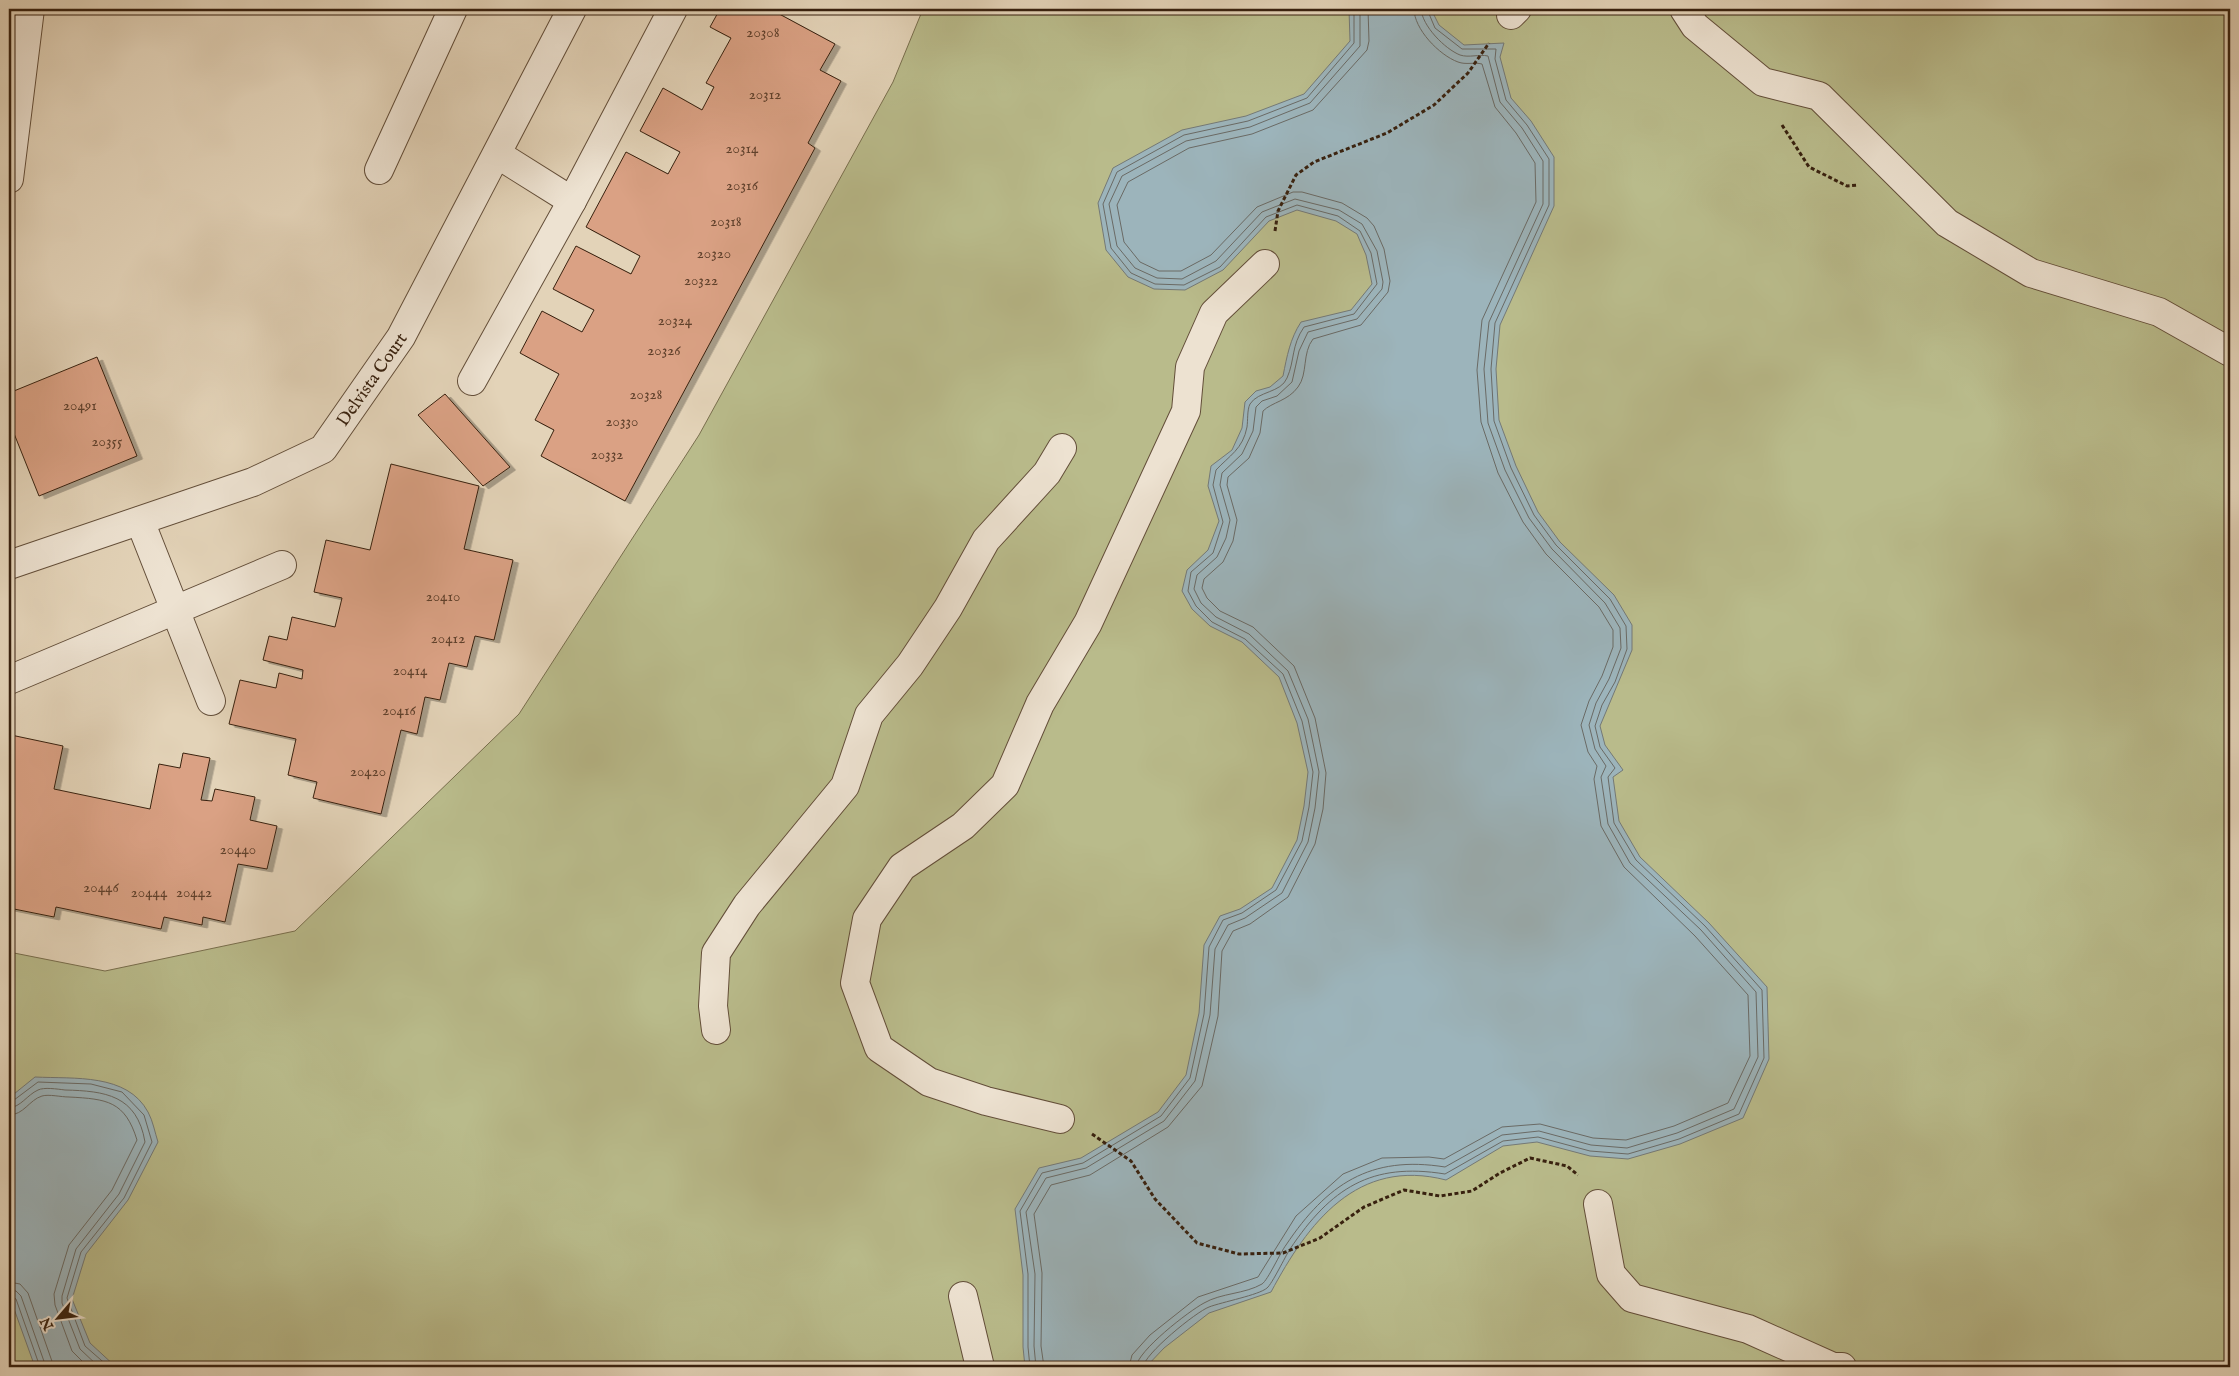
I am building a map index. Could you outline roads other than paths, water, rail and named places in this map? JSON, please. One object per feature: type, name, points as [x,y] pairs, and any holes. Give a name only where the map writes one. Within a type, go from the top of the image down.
[{"type":"street","points":[[9,180],[30,9]]},
{"type":"street","points":[[379,170],[453,9]]},
{"type":"street","name":"Delvista Court","points":[[9,566],[253,482],[323,449],[401,337],[572,9]]},
{"type":"street","points":[[472,381],[572,201],[672,9]]},
{"type":"street","points":[[1684,9],[1696,26],[1764,82],[1819,96],[1947,223],[2031,273],[2159,312],[2230,352]]},
{"type":"street","points":[[496,154],[572,201]]},
{"type":"street","points":[[1060,1118],[986,1101],[929,1082],[879,1048],[855,983],[867,919],[902,867],[963,826],[1005,785],[1040,704],[1088,623],[1186,411],[1190,367],[1214,313],[1265,264]]},
{"type":"street","points":[[716,1030],[712,1006],[716,953],[747,905],[846,786],[869,715],[910,665],[937,624],[986,540],[1047,473],[1062,448]]},
{"type":"street","points":[[140,521],[211,701]]},
{"type":"street","points":[[9,680],[282,565]]},
{"type":"street","points":[[1598,1204],[1611,1274],[1632,1298],[1748,1329],[1833,1367],[1842,1367]]},
{"type":"street","points":[[963,1296],[980,1367]]},
{"type":"water","points":[[1349,9],[1431,9],[1439,25],[1464,45],[1504,43],[1500,57],[1511,98],[1531,121],[1554,157],[1554,206],[1500,325],[1496,369],[1499,420],[1516,466],[1538,512],[1560,542],[1614,595],[1632,625],[1632,650],[1600,726],[1605,745],[1623,770],[1613,777],[1619,821],[1640,857],[1709,923],[1767,987],[1769,1059],[1743,1118],[1680,1144],[1628,1159],[1590,1156],[1537,1142],[1503,1146],[1446,1180],[1414,1175],[1386,1178],[1361,1187],[1339,1202],[1319,1220],[1285,1266],[1271,1292],[1209,1313],[1164,1348],[1146,1367],[1025,1367],[1023,1347],[1023,1275],[1015,1209],[1039,1168],[1081,1158],[1158,1112],[1186,1075],[1199,1013],[1204,945],[1220,916],[1240,909],[1272,888],[1297,840],[1308,772],[1297,723],[1279,677],[1242,642],[1210,626],[1192,609],[1182,591],[1187,570],[1208,550],[1219,521],[1208,486],[1211,466],[1232,450],[1242,428],[1245,402],[1256,391],[1270,387],[1283,376],[1292,341],[1301,322],[1351,310],[1372,284],[1366,255],[1357,234],[1336,221],[1297,210],[1269,221],[1223,270],[1185,290],[1154,289],[1128,277],[1106,250],[1098,203],[1113,168],[1182,130],[1246,116],[1304,94],[1350,41]]},
{"type":"water","points":[[35,1077],[82,1079],[113,1084],[127,1090],[139,1099],[153,1123],[158,1142],[128,1200],[86,1254],[72,1299],[90,1343],[116,1367],[35,1367],[9,1295],[9,1098]]}]
